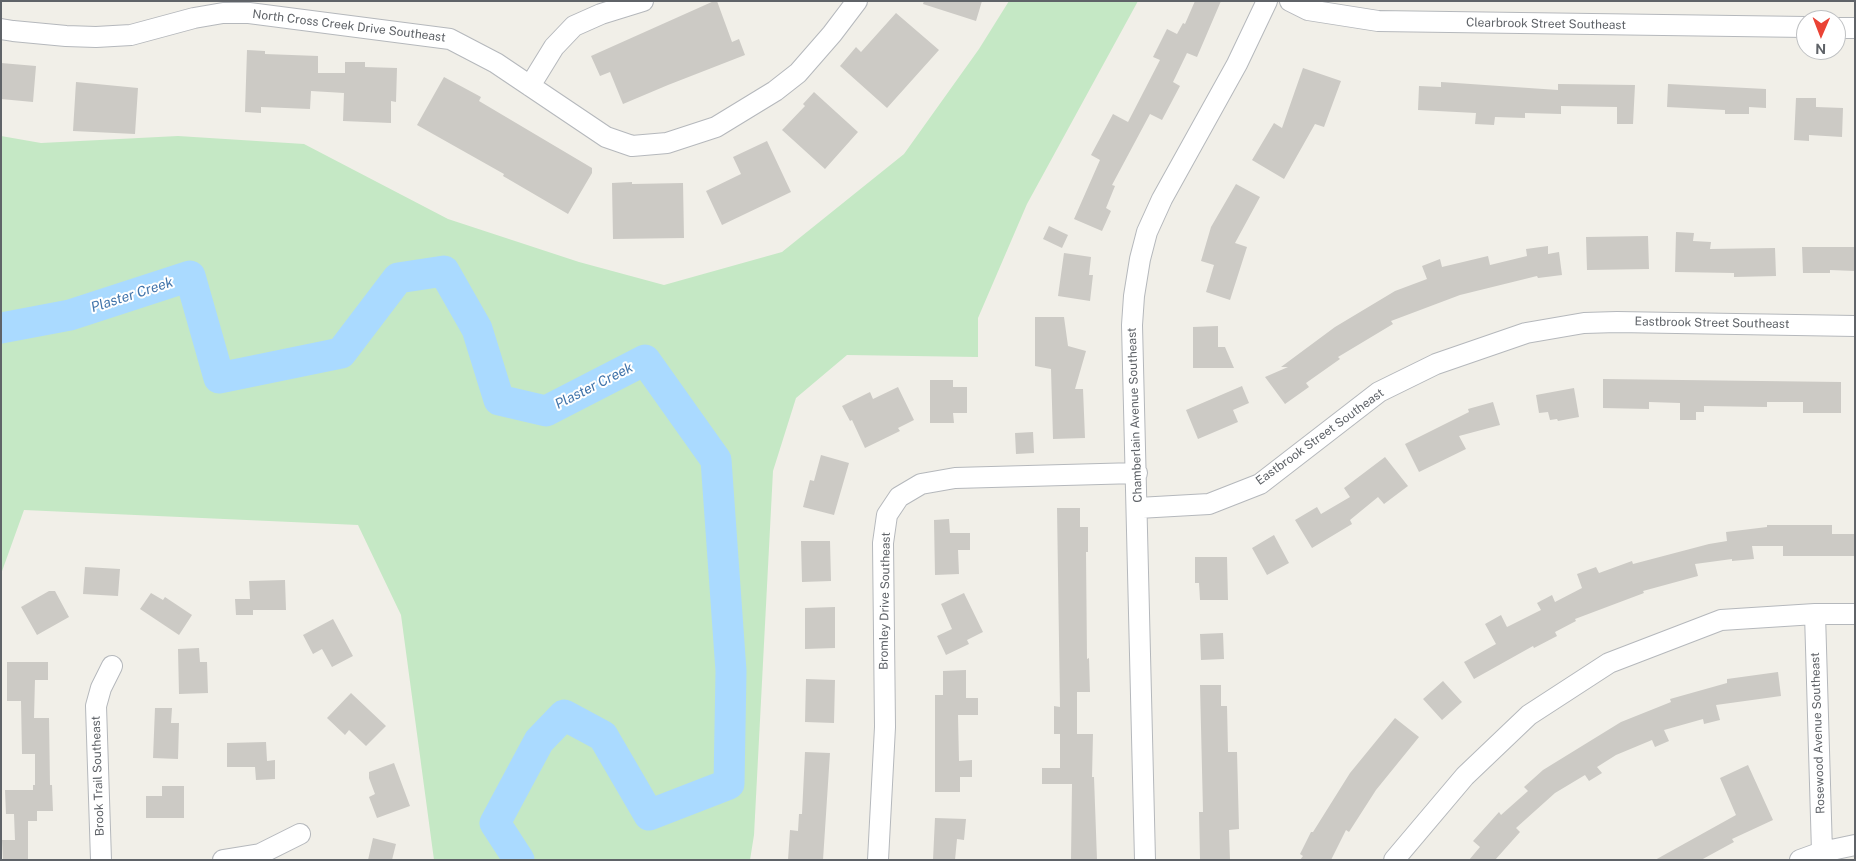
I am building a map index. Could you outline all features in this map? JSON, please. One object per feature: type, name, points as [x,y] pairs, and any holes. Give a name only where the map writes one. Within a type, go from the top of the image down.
[{"type":"street","points":[[530,86],[554,47],[574,26],[602,14],[643,1]]},
{"type":"street","name":"North Cross Creek Drive Southeast","points":[[1,29],[96,37],[131,35],[194,18],[223,13],[272,16],[450,39],[496,63],[606,137],[632,146],[667,143],[716,127],[775,91],[798,73],[832,34],[857,1]]},
{"type":"street","name":"Chamberlain Avenue Southeast","points":[[1145,860],[1138,508],[1132,325],[1134,296],[1147,232],[1162,199],[1237,64],[1266,1]]},
{"type":"street","name":"Clearbrook Street Southeast","points":[[1290,1],[1308,10],[1378,21],[1796,28]]},
{"type":"street","name":"Eastbrook Street Southeast","points":[[1138,508],[1209,504],[1260,484],[1379,392],[1436,364],[1526,333],[1584,323],[1617,322],[1855,326]]},
{"type":"street","name":"Bromley Drive Southeast","points":[[878,860],[885,727],[883,543],[887,515],[899,497],[921,484],[955,478],[1137,473]]},
{"type":"street","points":[[1394,860],[1465,776],[1530,715],[1608,663],[1721,620],[1814,614],[1855,614]]},
{"type":"street","name":"Rosewood Avenue Southeast","points":[[1814,614],[1822,852]]},
{"type":"street","name":"Brook Trail Southeast","points":[[101,860],[96,706],[100,688],[112,666]]},
{"type":"street","points":[[223,860],[260,854],[300,834]]},
{"type":"street","points":[[1800,860],[1822,852],[1855,845]]},
{"type":"green space","points":[[1009,1],[1138,1],[1027,204],[978,318],[978,357],[847,355],[796,398],[773,471],[754,835],[750,860],[434,860],[401,615],[358,525],[24,510],[1,574],[1,136],[41,143],[178,136],[304,144],[448,219],[579,262],[664,285],[782,252],[904,154],[979,49]]},
{"type":"building","points":[[717,1],[732,42],[739,39],[745,55],[623,104],[610,72],[600,76],[591,56]]},
{"type":"building","points":[[924,1],[982,1],[976,21],[923,4]]},
{"type":"building","points":[[1195,1],[1221,1],[1197,57],[1187,53],[1173,82],[1180,86],[1162,120],[1150,114],[1112,185],[1115,186],[1106,208],[1111,211],[1102,231],[1074,219],[1100,160],[1091,155],[1113,114],[1128,122],[1160,60],[1153,57],[1167,29],[1177,34],[1183,23],[1185,24]]},
{"type":"building","points":[[896,13],[939,50],[887,108],[840,66],[856,47],[861,52]]},
{"type":"building","points":[[247,50],[265,51],[265,54],[318,56],[318,73],[345,73],[345,62],[365,62],[365,67],[397,68],[396,102],[391,101],[391,123],[343,121],[344,93],[311,91],[310,109],[261,107],[261,113],[245,112]]},
{"type":"building","points":[[1,63],[36,66],[33,102],[1,99]]},
{"type":"building","points":[[1303,68],[1341,81],[1324,127],[1315,124],[1284,179],[1252,160],[1274,123],[1282,128]]},
{"type":"building","points":[[444,77],[481,97],[479,101],[592,168],[592,173],[568,214],[503,176],[504,174],[417,125]]},
{"type":"building","points":[[76,82],[138,88],[135,134],[73,131]]},
{"type":"building","points":[[1441,82],[1558,90],[1558,84],[1635,85],[1633,124],[1617,124],[1617,107],[1561,106],[1561,114],[1525,113],[1525,118],[1495,117],[1494,125],[1475,124],[1476,113],[1418,110],[1419,86],[1441,87]]},
{"type":"building","points":[[1668,84],[1766,89],[1766,108],[1749,107],[1749,114],[1725,114],[1725,110],[1667,107]]},
{"type":"building","points":[[814,92],[858,132],[825,169],[782,130],[805,106],[803,104]]},
{"type":"building","points":[[1796,98],[1816,98],[1816,107],[1843,108],[1842,137],[1809,135],[1809,141],[1794,140]]},
{"type":"building","points":[[767,141],[791,192],[722,225],[706,191],[741,174],[733,157]]},
{"type":"building","points":[[632,182],[632,184],[683,183],[684,238],[613,239],[612,183]]},
{"type":"building","points":[[1236,184],[1260,197],[1235,243],[1247,247],[1230,300],[1206,292],[1214,265],[1201,261],[1211,227]]},
{"type":"building","points":[[1049,226],[1068,235],[1062,248],[1043,239]]},
{"type":"building","points":[[1676,232],[1694,233],[1693,241],[1711,242],[1710,249],[1775,248],[1776,276],[1734,277],[1734,273],[1675,272]]},
{"type":"building","points":[[1648,236],[1649,269],[1587,270],[1586,237]]},
{"type":"building","points":[[1548,246],[1548,254],[1559,252],[1562,275],[1538,278],[1537,276],[1460,295],[1391,321],[1393,324],[1338,357],[1340,359],[1306,383],[1309,387],[1285,404],[1265,377],[1288,367],[1281,367],[1335,327],[1395,291],[1427,279],[1422,266],[1440,259],[1442,267],[1488,256],[1490,265],[1527,256],[1526,249]]},
{"type":"building","points":[[1802,247],[1855,247],[1855,271],[1830,270],[1830,273],[1803,273]]},
{"type":"building","points":[[1064,253],[1091,257],[1089,275],[1093,275],[1090,301],[1058,296]]},
{"type":"building","points":[[1035,317],[1064,317],[1068,346],[1086,351],[1075,389],[1083,389],[1085,438],[1053,439],[1051,369],[1035,366]]},
{"type":"building","points":[[1218,326],[1218,347],[1225,347],[1234,368],[1193,368],[1193,327]]},
{"type":"building","points":[[1603,379],[1841,382],[1841,413],[1803,413],[1803,402],[1767,402],[1767,407],[1704,406],[1704,412],[1696,412],[1696,420],[1680,420],[1680,403],[1649,402],[1649,409],[1603,408]]},
{"type":"building","points":[[930,380],[953,380],[953,387],[967,387],[967,413],[953,413],[954,423],[930,423]]},
{"type":"building","points":[[1242,386],[1249,403],[1233,410],[1238,422],[1198,439],[1186,410]]},
{"type":"building","points":[[898,387],[914,420],[898,428],[900,431],[865,448],[852,420],[850,421],[842,406],[870,392],[873,399]]},
{"type":"building","points":[[1574,388],[1579,417],[1558,421],[1557,419],[1550,420],[1548,412],[1539,413],[1536,395]]},
{"type":"building","points":[[1493,402],[1500,425],[1459,436],[1466,449],[1419,472],[1405,444],[1469,412],[1468,409]]},
{"type":"building","points":[[1033,432],[1034,453],[1016,454],[1015,433]]},
{"type":"building","points":[[821,455],[849,463],[834,515],[803,507],[810,480],[814,481]]},
{"type":"building","points":[[1385,457],[1408,486],[1384,504],[1378,497],[1350,520],[1352,524],[1312,548],[1295,520],[1317,507],[1321,514],[1350,497],[1344,488]]},
{"type":"building","points":[[1057,508],[1080,508],[1080,527],[1088,527],[1088,552],[1086,552],[1087,659],[1089,658],[1090,692],[1077,692],[1077,734],[1093,734],[1092,777],[1094,777],[1097,860],[1071,860],[1072,784],[1042,784],[1042,768],[1060,768],[1060,734],[1054,734],[1054,706],[1060,707]]},
{"type":"building","points":[[949,519],[950,533],[970,533],[970,550],[958,550],[959,574],[935,575],[934,520]]},
{"type":"building","points":[[1767,525],[1832,525],[1832,534],[1855,534],[1855,556],[1783,556],[1783,546],[1752,546],[1754,559],[1732,561],[1732,559],[1695,564],[1698,576],[1643,591],[1644,593],[1575,619],[1576,621],[1555,632],[1557,636],[1534,648],[1533,646],[1474,679],[1464,662],[1496,644],[1485,624],[1501,615],[1507,627],[1541,610],[1537,603],[1552,595],[1555,602],[1582,588],[1577,574],[1596,567],[1599,573],[1632,561],[1633,564],[1727,541],[1726,532],[1767,527]]},
{"type":"building","points":[[1274,535],[1289,563],[1267,575],[1252,548]]},
{"type":"building","points":[[801,541],[830,541],[831,581],[802,582]]},
{"type":"building","points":[[1195,557],[1227,557],[1228,600],[1200,600],[1199,583],[1195,583]]},
{"type":"building","points":[[85,567],[120,569],[118,596],[83,594]]},
{"type":"building","points":[[285,580],[286,610],[253,610],[253,615],[236,615],[235,599],[250,599],[249,581]]},
{"type":"building","points":[[49,591],[55,591],[69,617],[37,635],[21,607]]},
{"type":"building","points":[[151,593],[163,600],[165,597],[192,615],[179,635],[140,609]]},
{"type":"building","points":[[964,593],[983,632],[967,640],[969,644],[946,655],[937,636],[952,629],[941,604]]},
{"type":"building","points":[[835,607],[835,648],[805,649],[805,608]]},
{"type":"building","points":[[333,619],[353,656],[332,667],[322,649],[313,654],[303,635]]},
{"type":"building","points":[[1223,633],[1224,659],[1201,660],[1200,634]]},
{"type":"building","points":[[199,648],[200,662],[207,662],[208,693],[179,694],[178,649]]},
{"type":"building","points":[[7,662],[48,662],[48,680],[35,680],[34,718],[49,718],[50,785],[52,785],[53,811],[37,811],[37,821],[28,821],[28,860],[3,860],[2,840],[15,840],[14,814],[6,814],[5,790],[33,790],[33,785],[35,785],[35,754],[22,754],[21,701],[7,701]]},
{"type":"building","points":[[966,670],[966,698],[978,698],[978,715],[958,715],[959,761],[972,760],[972,777],[960,777],[960,792],[935,792],[935,695],[943,695],[943,671]]},
{"type":"building","points":[[1778,672],[1781,696],[1716,705],[1720,720],[1704,724],[1703,719],[1664,730],[1669,741],[1655,747],[1652,740],[1616,755],[1597,767],[1602,773],[1589,781],[1585,775],[1555,793],[1516,828],[1520,832],[1495,860],[1469,860],[1480,847],[1473,841],[1499,812],[1501,815],[1528,791],[1524,787],[1543,770],[1621,722],[1671,702],[1670,699],[1727,683],[1727,679]]},
{"type":"building","points":[[806,679],[835,680],[834,723],[805,722]]},
{"type":"building","points":[[1443,681],[1462,702],[1442,720],[1423,699]]},
{"type":"building","points":[[1200,685],[1221,685],[1221,706],[1227,706],[1228,752],[1237,752],[1239,829],[1229,830],[1230,860],[1200,860],[1199,812],[1203,812]]},
{"type":"building","points":[[351,693],[386,726],[366,746],[349,730],[345,735],[327,718]]},
{"type":"building","points":[[155,708],[172,708],[171,723],[179,723],[178,759],[153,758]]},
{"type":"building","points":[[1395,718],[1419,737],[1376,790],[1349,832],[1346,830],[1331,860],[1300,860],[1303,856],[1300,854],[1311,832],[1313,832],[1350,773]]},
{"type":"building","points":[[266,742],[267,761],[275,760],[275,779],[256,780],[255,767],[227,767],[227,743]]},
{"type":"building","points":[[805,752],[830,753],[823,860],[788,860],[790,830],[798,831],[799,814],[802,814]]},
{"type":"building","points":[[394,763],[410,806],[377,818],[369,797],[375,794],[369,778],[369,772]]},
{"type":"building","points":[[1748,765],[1773,820],[1732,839],[1734,842],[1701,860],[1655,860],[1736,815],[1720,778]]},
{"type":"building","points":[[162,786],[184,786],[184,818],[146,818],[146,796],[162,796]]},
{"type":"building","points":[[935,818],[966,819],[964,840],[957,839],[955,860],[933,860]]},
{"type":"building","points":[[373,838],[396,844],[392,860],[368,860]]},
{"type":"waterway","name":"Plaster Creek","points":[[1,328],[70,315],[190,276],[219,378],[341,353],[398,278],[444,271],[477,329],[499,400],[546,411],[645,360],[716,460],[731,671],[729,784],[649,815],[603,736],[564,715],[539,741],[495,823],[519,860]]}]
